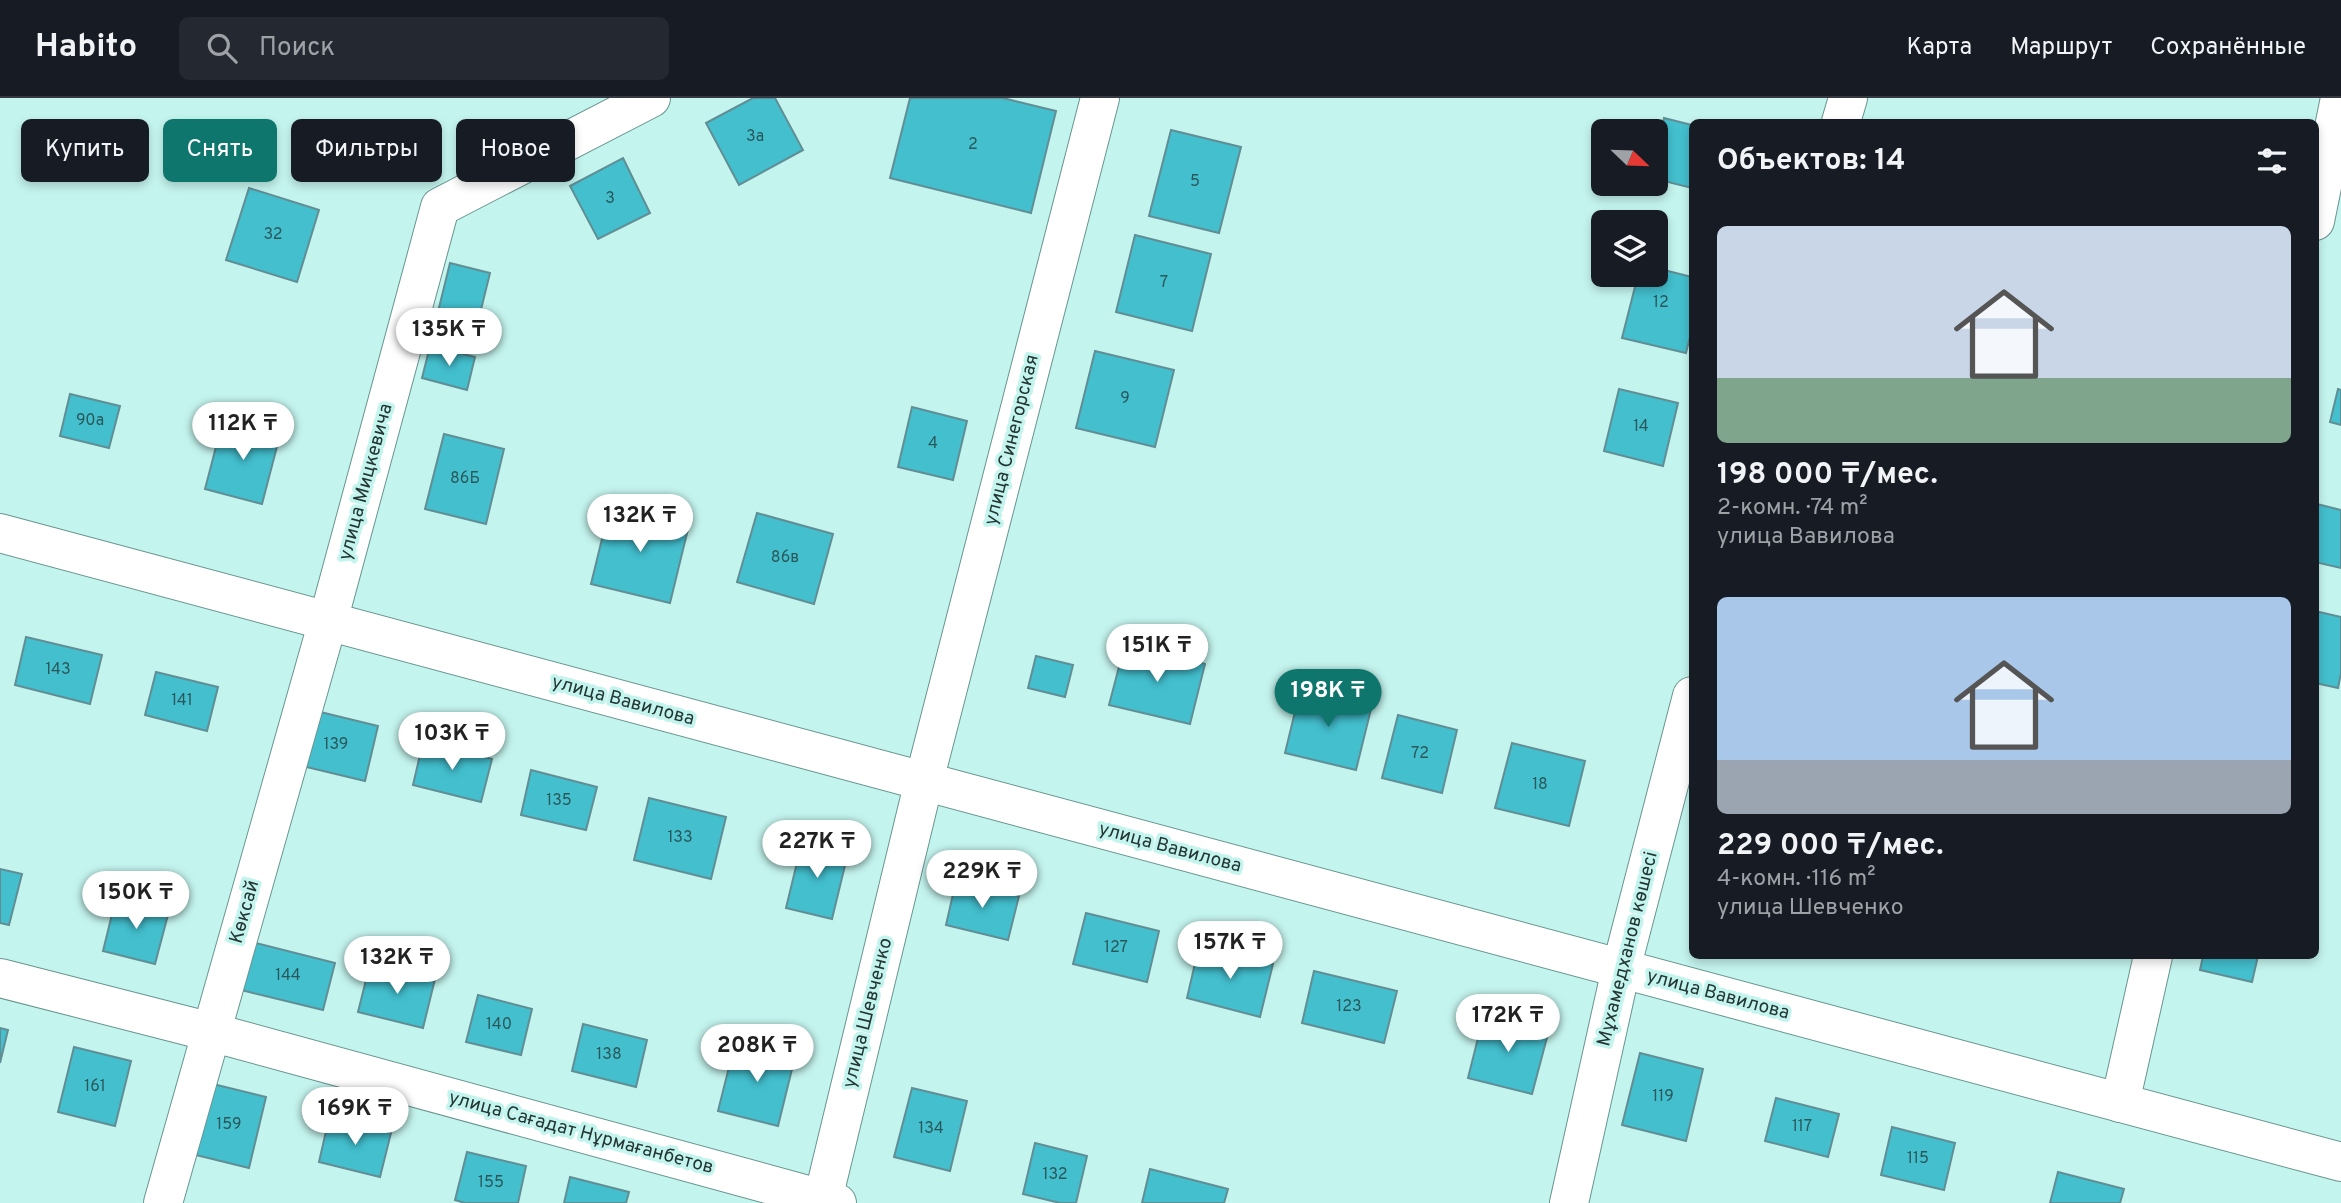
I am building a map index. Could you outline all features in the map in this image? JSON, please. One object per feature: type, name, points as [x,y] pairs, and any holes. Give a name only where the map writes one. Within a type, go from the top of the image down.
[{"type":"street","name":"улица Мицкевича","points":[[328,621],[440,207],[605,109],[651,98]]},
{"type":"street","name":"улица Синегорская","points":[[924,781],[1100,98]]},
{"type":"street","points":[[1842,119],[1848,98]]},
{"type":"street","points":[[2319,201],[2340,98]]},
{"type":"street","name":"улица Вавилова","points":[[0,533],[2341,1162]]},
{"type":"street","name":"Көксай","points":[[163,1203],[328,621]]},
{"type":"street","name":"Мұхамедханов көшесі","points":[[1569,1203],[1622,969],[1689,708]]},
{"type":"street","name":"улица Шевченко","points":[[827,1202],[924,781]]},
{"type":"street","points":[[2120,1103],[2152,959]]},
{"type":"street","name":"улица Сағадат Нұрмағанбетов","points":[[0,978],[211,1032],[827,1202]]},
{"type":"building","points":[[753,98],[775,98],[803,150],[739,185],[706,123]]},
{"type":"building","points":[[910,98],[1003,98],[1056,111],[1031,213],[890,178]]},
{"type":"building","points":[[1668,119],[1689,124],[1689,187],[1668,182]]},
{"type":"building","points":[[1171,130],[1241,147],[1219,233],[1149,216]]},
{"type":"building","points":[[623,158],[650,213],[598,239],[570,186]]},
{"type":"building","points":[[249,188],[319,210],[297,282],[226,260]]},
{"type":"building","points":[[1135,235],[1211,254],[1192,331],[1116,312]]},
{"type":"building","points":[[450,263],[490,273],[474,338],[434,328]]},
{"type":"building","points":[[1668,271],[1689,276],[1689,341],[1686,353],[1622,338],[1635,287],[1668,287]]},
{"type":"building","points":[[430,346],[475,357],[467,390],[422,378]]},
{"type":"building","points":[[1095,351],[1174,370],[1155,447],[1076,428]]},
{"type":"building","points":[[1619,389],[1678,403],[1663,466],[1604,451]]},
{"type":"building","points":[[2338,389],[2341,390],[2341,425],[2330,422]]},
{"type":"building","points":[[70,394],[120,406],[109,448],[60,436]]},
{"type":"building","points":[[912,407],[967,421],[953,480],[898,467]]},
{"type":"building","points":[[223,420],[280,435],[262,504],[205,489]]},
{"type":"building","points":[[444,434],[504,449],[486,524],[425,509]]},
{"type":"building","points":[[2319,504],[2341,510],[2341,568],[2319,563]]},
{"type":"building","points":[[610,506],[689,525],[670,603],[591,584]]},
{"type":"building","points":[[757,513],[833,534],[814,604],[737,582]]},
{"type":"building","points":[[2319,612],[2341,617],[2341,673],[2338,688],[2319,684]]},
{"type":"building","points":[[26,637],[102,655],[90,704],[15,685]]},
{"type":"building","points":[[1125,644],[1205,664],[1190,724],[1109,705]]},
{"type":"building","points":[[1036,656],[1073,665],[1065,697],[1028,688]]},
{"type":"building","points":[[156,672],[218,687],[207,731],[145,715]]},
{"type":"building","points":[[1301,687],[1372,705],[1356,770],[1285,753]]},
{"type":"building","points":[[308,709],[378,726],[365,781],[294,764]]},
{"type":"building","points":[[1398,715],[1457,730],[1442,793],[1382,778]]},
{"type":"building","points":[[423,742],[492,759],[481,802],[413,785]]},
{"type":"building","points":[[1512,743],[1585,761],[1569,826],[1495,808]]},
{"type":"building","points":[[531,770],[597,787],[586,830],[521,815]]},
{"type":"building","points":[[649,798],[726,817],[711,879],[634,860]]},
{"type":"building","points":[[802,842],[848,853],[832,919],[786,908]]},
{"type":"building","points":[[0,869],[22,874],[9,925],[0,923]]},
{"type":"building","points":[[956,881],[1019,896],[1008,940],[946,925]]},
{"type":"building","points":[[116,898],[169,911],[155,964],[103,951]]},
{"type":"building","points":[[1086,913],[1159,931],[1147,982],[1073,964]]},
{"type":"building","points":[[252,942],[335,963],[323,1010],[241,990]]},
{"type":"building","points":[[1199,946],[1273,964],[1260,1017],[1187,998]]},
{"type":"building","points":[[2202,959],[2257,959],[2252,982],[2200,970]]},
{"type":"building","points":[[370,964],[435,979],[423,1028],[358,1012]]},
{"type":"building","points":[[1314,971],[1397,991],[1384,1043],[1302,1023]]},
{"type":"building","points":[[478,995],[532,1009],[521,1055],[466,1042]]},
{"type":"building","points":[[1484,1014],[1549,1030],[1532,1094],[1468,1078]]},
{"type":"building","points":[[583,1024],[647,1040],[636,1087],[572,1071]]},
{"type":"building","points":[[0,1028],[8,1030],[0,1063]]},
{"type":"building","points":[[735,1043],[795,1057],[778,1126],[718,1111]]},
{"type":"building","points":[[74,1047],[131,1061],[115,1126],[58,1112]]},
{"type":"building","points":[[1640,1053],[1703,1069],[1686,1141],[1622,1125]]},
{"type":"building","points":[[209,1083],[266,1097],[249,1168],[192,1154]]},
{"type":"building","points":[[912,1088],[967,1101],[950,1171],[894,1157]]},
{"type":"building","points":[[1776,1098],[1839,1114],[1828,1157],[1765,1141]]},
{"type":"building","points":[[329,1118],[391,1133],[380,1177],[319,1162]]},
{"type":"building","points":[[1892,1127],[1955,1143],[1944,1190],[1881,1175]]},
{"type":"building","points":[[1035,1143],[1087,1156],[1076,1203],[1060,1203],[1023,1194]]},
{"type":"building","points":[[467,1152],[526,1166],[518,1203],[465,1203],[455,1200]]},
{"type":"building","points":[[1150,1169],[1228,1189],[1224,1203],[1142,1203]]},
{"type":"building","points":[[2058,1172],[2124,1189],[2120,1203],[2050,1203]]},
{"type":"building","points":[[570,1177],[629,1192],[626,1203],[564,1203]]}]
